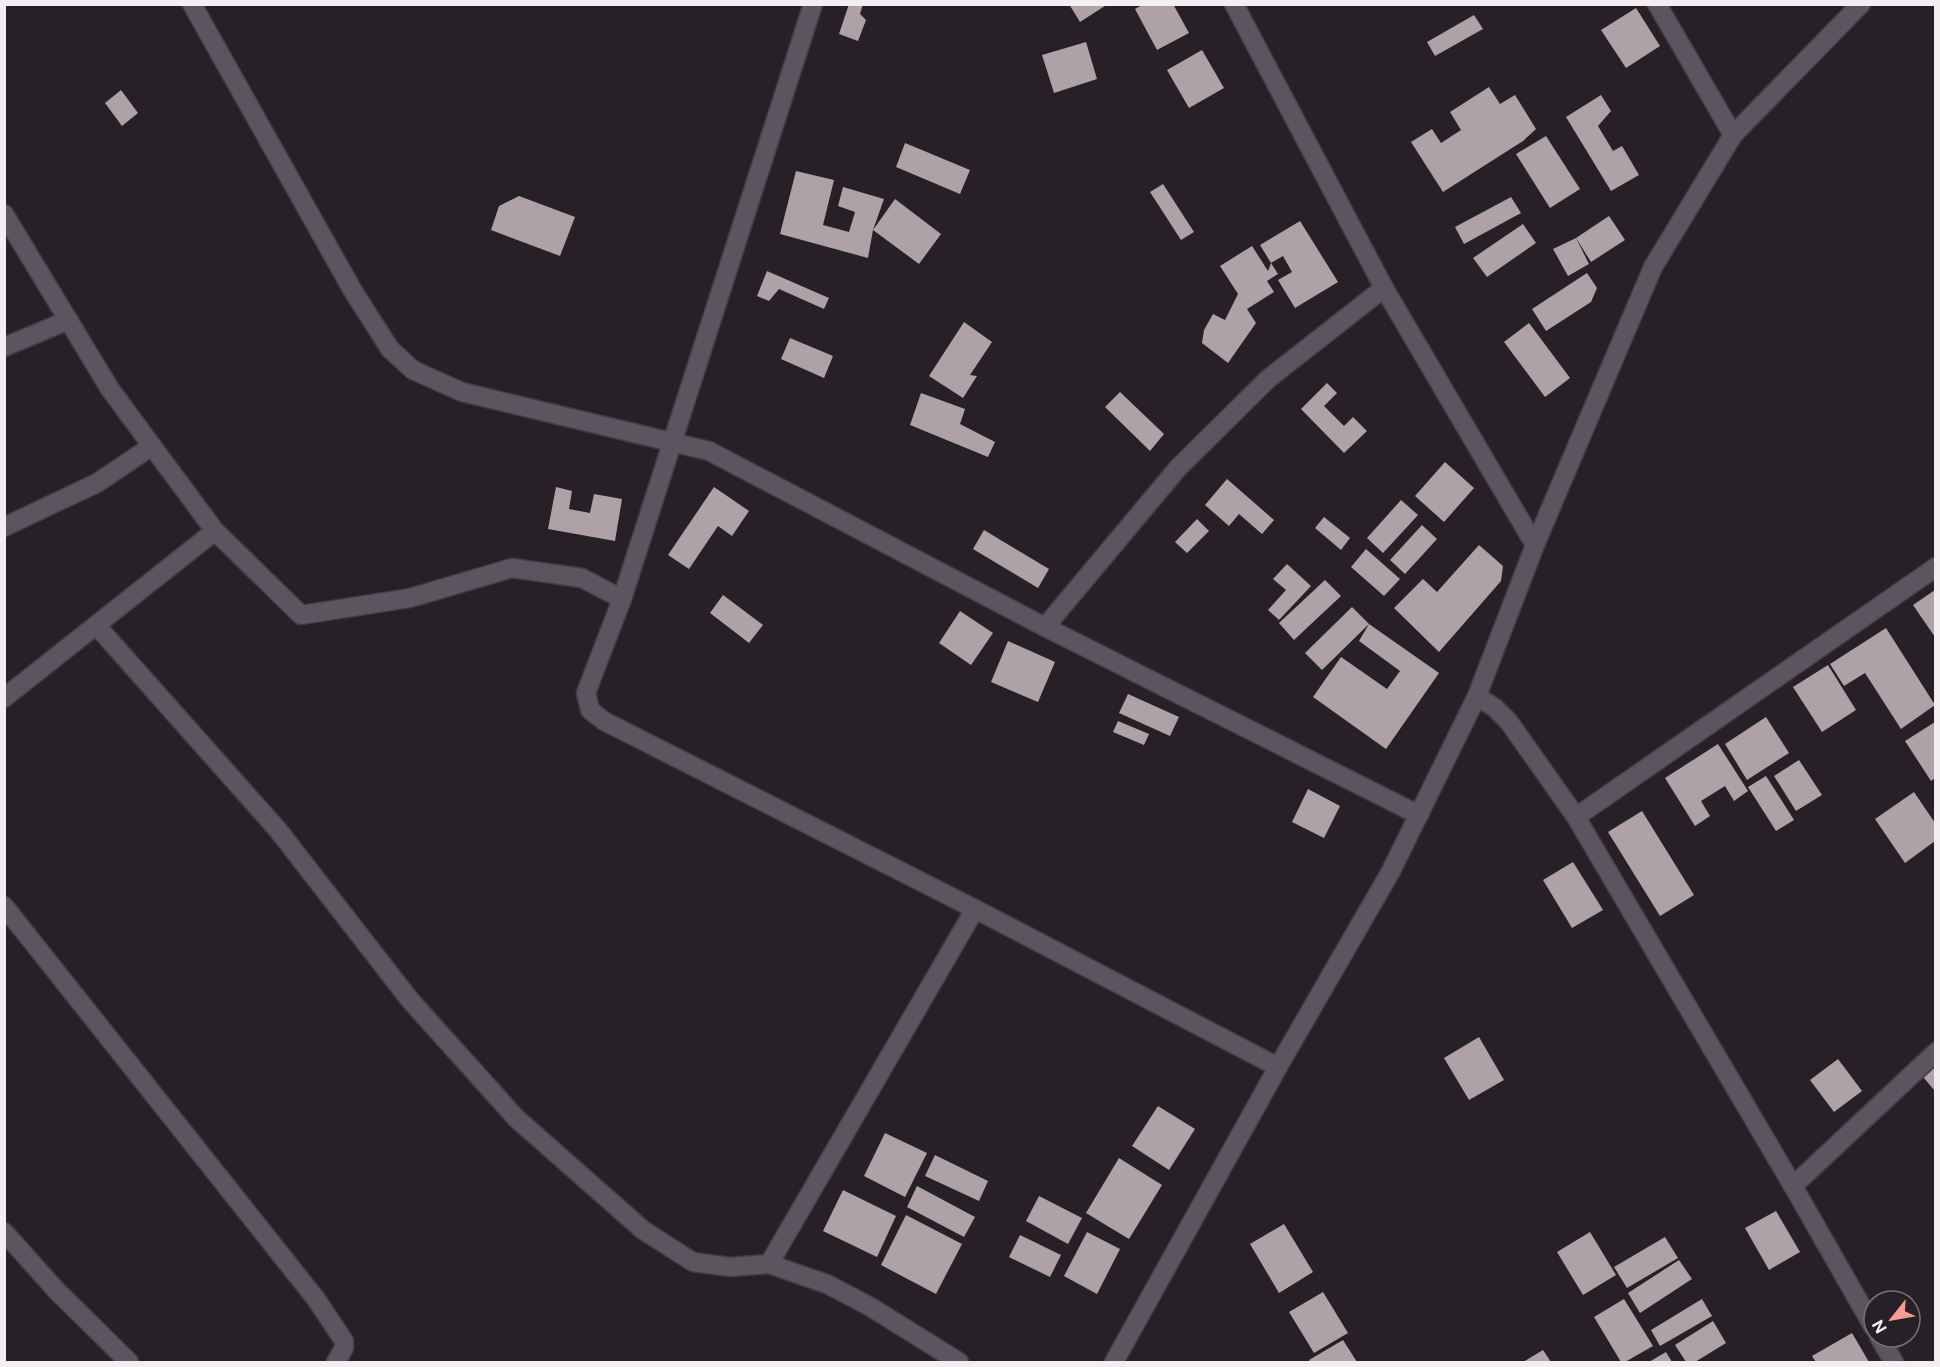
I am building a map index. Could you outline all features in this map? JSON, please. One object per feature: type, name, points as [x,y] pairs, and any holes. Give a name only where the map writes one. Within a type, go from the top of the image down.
[{"type":"street","points":[[192,4],[353,291],[390,348],[413,370],[462,392],[709,451],[1045,627],[1419,815]]},
{"type":"street","points":[[813,4],[622,599],[586,693],[590,710],[603,721],[975,909],[1278,1066]]},
{"type":"street","points":[[1234,4],[1384,288],[1535,545]]},
{"type":"street","points":[[1657,4],[1733,135]]},
{"type":"street","points":[[1114,1362],[1278,1066],[1391,871],[1419,815],[1477,696],[1535,545],[1653,267],[1733,135],[1861,4]]},
{"type":"street","points":[[4,214],[110,389],[215,531],[302,615],[410,597],[512,568],[582,579],[622,599]]},
{"type":"street","points":[[1045,627],[1178,468],[1268,379],[1384,288]]},
{"type":"street","points":[[4,347],[69,320]]},
{"type":"street","points":[[4,527],[97,483],[152,446]]},
{"type":"street","points":[[4,698],[215,531]]},
{"type":"street","points":[[1576,817],[1935,567]]},
{"type":"street","points":[[96,625],[278,830],[410,1000],[516,1118],[643,1230],[693,1262],[730,1267],[769,1264],[827,1284],[869,1306],[959,1362]]},
{"type":"street","points":[[1477,696],[1495,708],[1509,722],[1576,817],[1794,1186],[1862,1307]]},
{"type":"street","points":[[4,906],[316,1299],[344,1341],[344,1348],[336,1362]]},
{"type":"street","points":[[769,1264],[975,909]]},
{"type":"street","points":[[1794,1186],[1935,1052]]},
{"type":"street","points":[[4,1232],[56,1290],[129,1362]]},
{"type":"street","points":[[1886,1349],[1894,1362]]},
{"type":"building","points":[[849,4],[863,4],[860,14],[866,20],[858,41],[839,34]]},
{"type":"building","points":[[1069,4],[1108,4],[1080,22]]},
{"type":"building","points":[[1144,4],[1173,4],[1189,33],[1157,50],[1135,9]]},
{"type":"building","points":[[1636,8],[1660,46],[1626,68],[1601,30]]},
{"type":"building","points":[[1474,15],[1483,29],[1435,56],[1427,42]]},
{"type":"building","points":[[1086,42],[1097,79],[1054,93],[1042,55]]},
{"type":"building","points":[[1202,50],[1224,88],[1189,108],[1167,70]]},
{"type":"building","points":[[1489,87],[1500,104],[1515,95],[1536,129],[1523,141],[1443,192],[1411,142],[1432,129],[1441,143],[1461,130],[1450,112]]},
{"type":"building","points":[[121,90],[138,113],[122,126],[105,103]]},
{"type":"building","points":[[1601,95],[1611,111],[1598,126],[1613,151],[1622,146],[1639,175],[1611,191],[1566,117]]},
{"type":"building","points":[[1546,136],[1580,189],[1550,208],[1516,154]]},
{"type":"building","points":[[905,143],[970,170],[960,194],[896,167]]},
{"type":"building","points":[[796,171],[834,180],[823,225],[849,232],[855,212],[838,206],[843,187],[884,199],[873,230],[868,258],[780,234]]},
{"type":"building","points":[[1163,184],[1194,232],[1181,240],[1150,192]]},
{"type":"building","points":[[519,196],[575,217],[560,256],[491,230],[499,206]]},
{"type":"building","points":[[1511,197],[1521,213],[1464,244],[1455,227]]},
{"type":"building","points":[[895,199],[941,234],[919,264],[873,230]]},
{"type":"building","points":[[1609,216],[1625,240],[1591,262],[1576,238]]},
{"type":"building","points":[[1300,221],[1338,282],[1295,308],[1278,280],[1292,272],[1283,256],[1271,263],[1260,245]]},
{"type":"building","points":[[1523,224],[1536,243],[1487,277],[1473,258]]},
{"type":"building","points":[[1576,238],[1589,264],[1568,276],[1553,249]]},
{"type":"building","points":[[1252,246],[1268,271],[1271,263],[1278,274],[1267,281],[1274,292],[1247,309],[1256,323],[1228,363],[1202,343],[1204,330],[1213,314],[1225,320],[1238,294],[1220,266]]},
{"type":"building","points":[[767,271],[829,298],[824,309],[779,289],[769,301],[757,296]]},
{"type":"building","points":[[1587,273],[1597,288],[1591,302],[1546,331],[1532,309]]},
{"type":"building","points":[[964,322],[992,342],[970,375],[977,376],[963,398],[929,376]]},
{"type":"building","points":[[1529,323],[1570,378],[1545,397],[1504,342]]},
{"type":"building","points":[[790,338],[833,356],[824,378],[781,359]]},
{"type":"building","points":[[1327,383],[1337,393],[1324,406],[1344,426],[1353,417],[1367,431],[1344,453],[1301,409]]},
{"type":"building","points":[[1120,392],[1164,434],[1150,451],[1105,407]]},
{"type":"building","points":[[921,393],[965,409],[960,424],[995,442],[988,457],[910,425]]},
{"type":"building","points":[[1445,462],[1474,488],[1444,522],[1415,496]]},
{"type":"building","points":[[1227,479],[1274,520],[1262,534],[1239,514],[1229,526],[1205,505]]},
{"type":"building","points":[[556,487],[572,491],[569,509],[590,513],[594,494],[622,499],[615,541],[548,529]]},
{"type":"building","points":[[714,487],[749,511],[732,536],[718,526],[689,569],[668,555]]},
{"type":"building","points":[[1401,500],[1418,515],[1383,553],[1367,538]]},
{"type":"building","points":[[1324,517],[1350,538],[1341,550],[1315,528]]},
{"type":"building","points":[[1197,519],[1209,531],[1187,553],[1175,542]]},
{"type":"building","points":[[1422,525],[1437,539],[1405,574],[1390,560]]},
{"type":"building","points":[[984,530],[1049,569],[1038,588],[973,549]]},
{"type":"building","points":[[1479,545],[1503,566],[1501,581],[1439,652],[1394,608],[1423,579],[1437,592]]},
{"type":"building","points":[[1366,549],[1400,579],[1384,596],[1351,567]]},
{"type":"building","points":[[1287,564],[1311,586],[1279,620],[1268,610],[1286,590],[1273,579]]},
{"type":"building","points":[[1325,580],[1341,596],[1294,640],[1279,623]]},
{"type":"building","points":[[1935,590],[1935,637],[1913,605]]},
{"type":"building","points":[[723,595],[763,625],[749,643],[710,613]]},
{"type":"building","points":[[1352,607],[1369,624],[1322,670],[1305,653]]},
{"type":"building","points":[[960,611],[993,633],[971,665],[939,643]]},
{"type":"building","points":[[1369,624],[1439,673],[1386,749],[1313,697],[1341,657],[1387,689],[1400,671],[1359,641]]},
{"type":"building","points":[[1886,628],[1935,705],[1901,729],[1865,673],[1844,686],[1830,664]]},
{"type":"building","points":[[1008,641],[1055,662],[1038,702],[991,682]]},
{"type":"building","points":[[1828,665],[1856,710],[1822,732],[1793,687]]},
{"type":"building","points":[[1128,694],[1179,717],[1170,736],[1119,713]]},
{"type":"building","points":[[1766,717],[1789,753],[1747,780],[1725,744]]},
{"type":"building","points":[[1118,721],[1149,734],[1144,745],[1113,732]]},
{"type":"building","points":[[1935,722],[1935,778],[1931,781],[1905,741]]},
{"type":"building","points":[[1718,744],[1748,791],[1734,801],[1725,786],[1701,801],[1710,816],[1695,826],[1665,778]]},
{"type":"building","points":[[1799,760],[1822,795],[1796,811],[1774,776]]},
{"type":"building","points":[[1766,776],[1794,820],[1776,831],[1748,787]]},
{"type":"building","points":[[1308,789],[1340,806],[1324,838],[1292,822]]},
{"type":"building","points":[[1914,792],[1935,823],[1935,841],[1905,863],[1875,819]]},
{"type":"building","points":[[1642,811],[1694,895],[1660,916],[1608,832]]},
{"type":"building","points":[[1573,862],[1603,910],[1572,928],[1543,880]]},
{"type":"building","points":[[1479,1037],[1504,1080],[1469,1100],[1444,1058]]},
{"type":"building","points":[[1838,1059],[1862,1091],[1834,1112],[1810,1080]]},
{"type":"building","points":[[1935,1066],[1935,1091],[1923,1077]]},
{"type":"building","points":[[1158,1106],[1195,1129],[1169,1170],[1132,1146]]},
{"type":"building","points":[[885,1133],[927,1153],[905,1197],[864,1176]]},
{"type":"building","points":[[935,1155],[988,1181],[979,1201],[925,1176]]},
{"type":"building","points":[[1119,1158],[1162,1185],[1129,1239],[1086,1213]]},
{"type":"building","points":[[917,1186],[975,1217],[964,1237],[907,1207]]},
{"type":"building","points":[[843,1190],[896,1216],[877,1257],[823,1231]]},
{"type":"building","points":[[1039,1196],[1082,1218],[1068,1244],[1026,1221]]},
{"type":"building","points":[[1776,1211],[1800,1252],[1769,1270],[1745,1228]]},
{"type":"building","points":[[906,1215],[962,1244],[936,1294],[881,1265]]},
{"type":"building","points":[[1284,1224],[1313,1272],[1279,1293],[1250,1244]]},
{"type":"building","points":[[1087,1232],[1120,1249],[1097,1294],[1064,1276]]},
{"type":"building","points":[[1590,1232],[1616,1275],[1583,1295],[1557,1252]]},
{"type":"building","points":[[1020,1235],[1061,1255],[1050,1277],[1009,1257]]},
{"type":"building","points":[[1665,1237],[1678,1258],[1627,1288],[1614,1267]]},
{"type":"building","points":[[1679,1260],[1692,1279],[1640,1313],[1628,1293]]},
{"type":"building","points":[[1323,1292],[1348,1333],[1314,1353],[1289,1312]]},
{"type":"building","points":[[1624,1299],[1653,1346],[1621,1362],[1594,1317]]},
{"type":"building","points":[[1702,1299],[1712,1316],[1660,1346],[1651,1330]]},
{"type":"building","points":[[1713,1321],[1726,1343],[1695,1362],[1686,1362],[1675,1345]]},
{"type":"building","points":[[1852,1333],[1869,1362],[1816,1362],[1812,1356]]},
{"type":"building","points":[[1343,1340],[1357,1362],[1310,1362],[1309,1360]]},
{"type":"building","points":[[1543,1350],[1551,1362],[1523,1362]]},
{"type":"building","points":[[1666,1352],[1672,1362],[1649,1362]]}]
